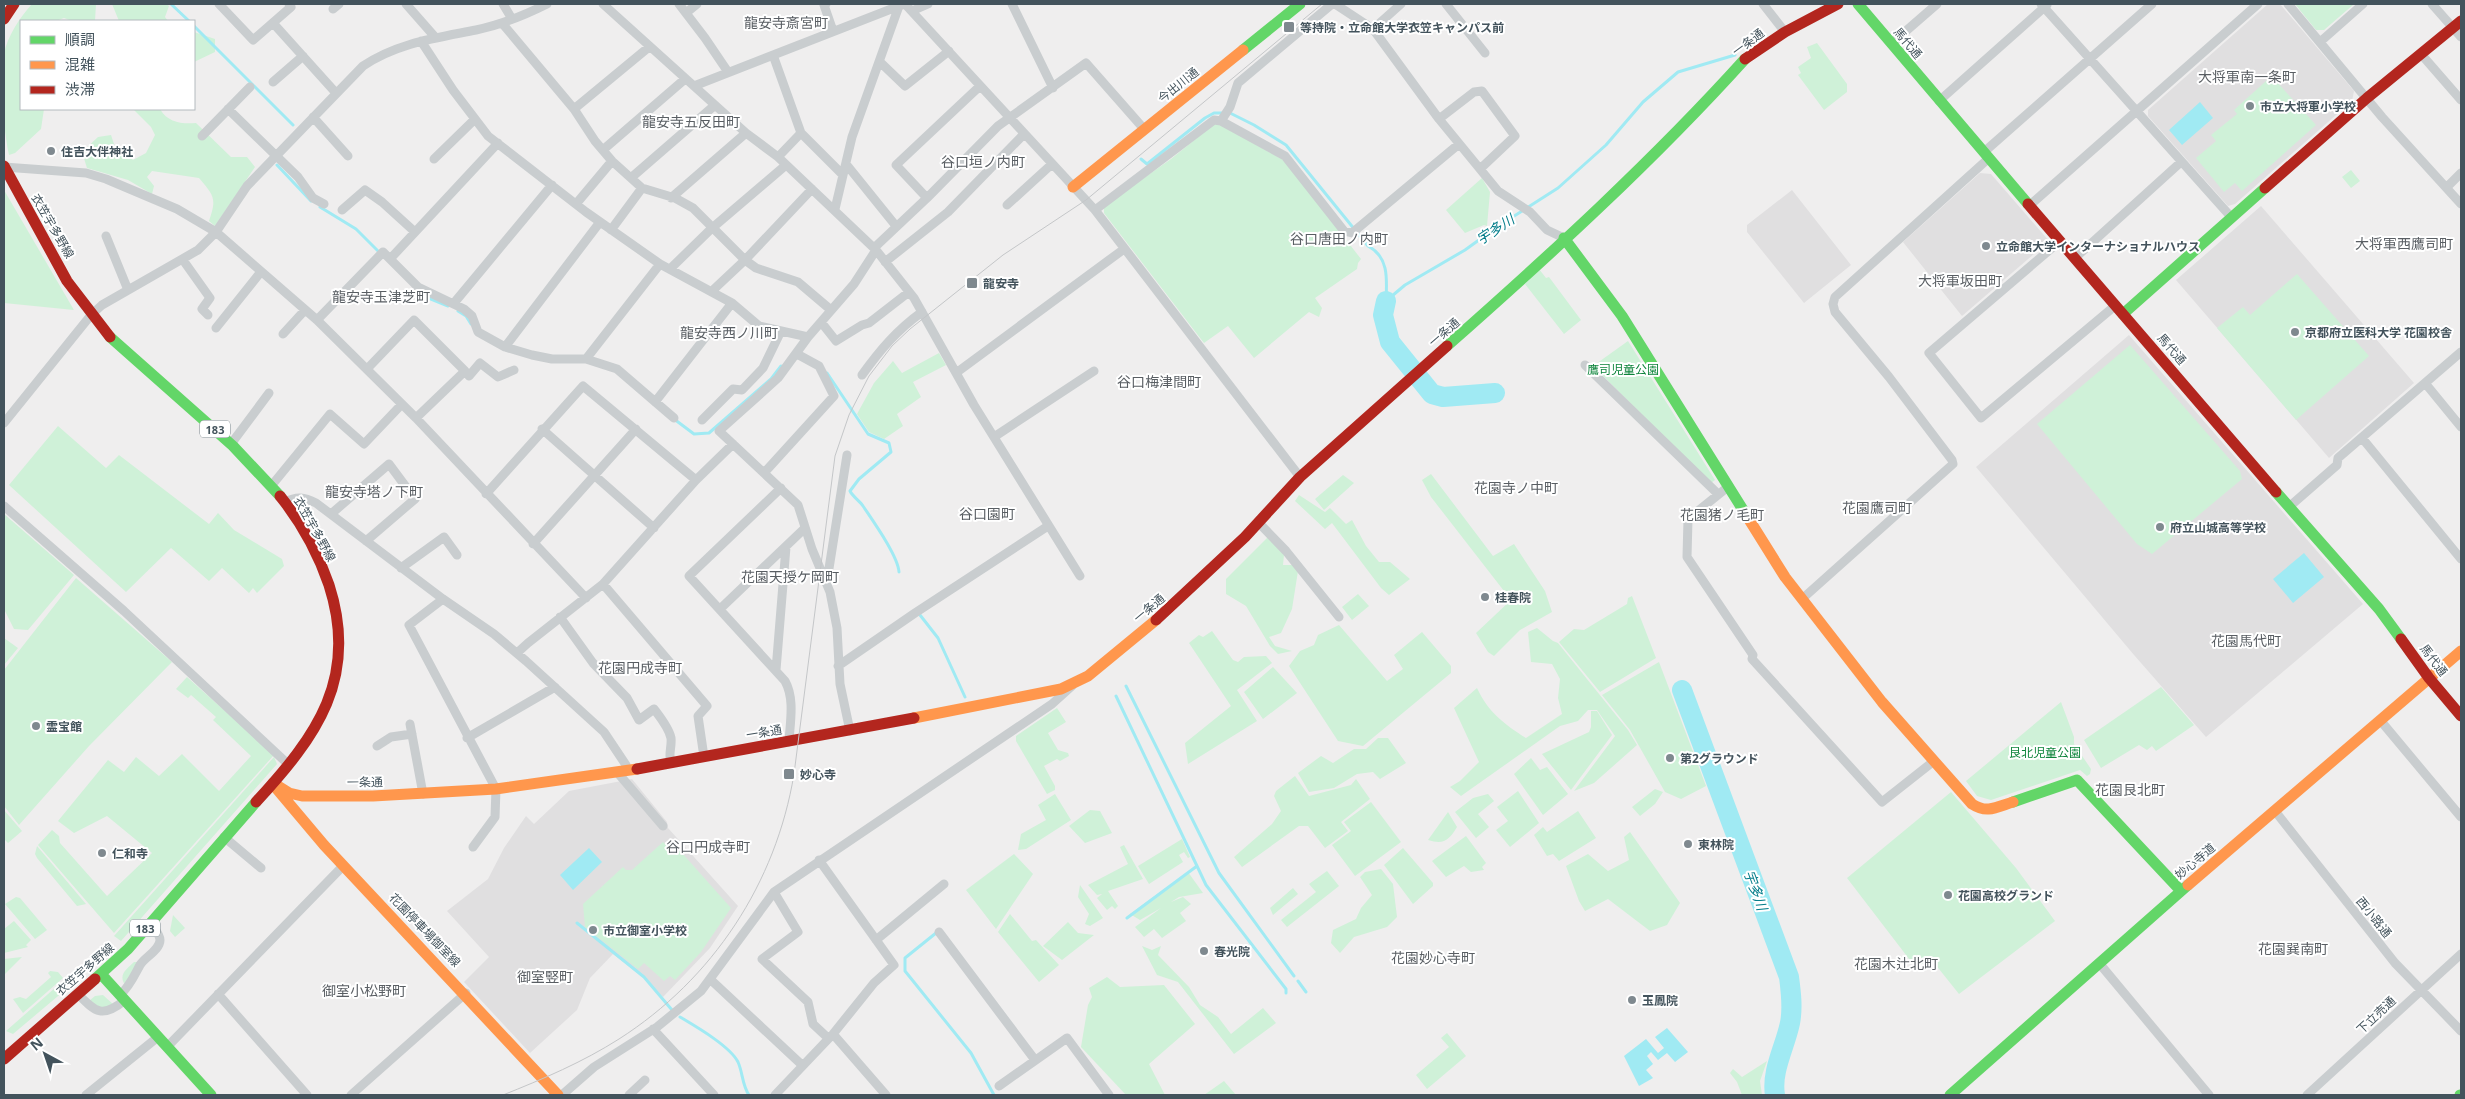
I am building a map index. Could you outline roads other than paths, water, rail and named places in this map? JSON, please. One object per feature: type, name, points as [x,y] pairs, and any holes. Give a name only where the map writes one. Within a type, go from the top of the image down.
[{"type":"main road","points":[[4,19],[14,4]]},
{"type":"main road","name":"今出川通","points":[[1073,186],[1300,4]]},
{"type":"main road","name":"一条通","points":[[273,783],[289,793],[302,796],[423,794],[496,789],[622,771],[850,731],[1050,691],[1076,681],[1104,664],[1175,604],[1258,522],[1300,477],[1465,332],[1702,106],[1745,58],[1785,32],[1838,4]]},
{"type":"main road","name":"馬代通","points":[[1858,4],[1939,101],[2289,507],[2334,555],[2373,602],[2461,716]]},
{"type":"main road","points":[[2120,310],[2232,218],[2367,98],[2457,24]]},
{"type":"main road","name":"衣笠宇多野線","points":[[4,167],[91,315],[113,340],[231,444],[272,485],[285,502],[314,550],[330,588],[338,616],[340,647],[337,675],[326,709],[318,726],[289,764],[127,950],[4,1059]]},
{"type":"main road","points":[[1564,238],[1622,316],[1785,577],[1882,702],[1972,804],[1985,810],[2077,780],[2082,783],[2180,891]]},
{"type":"main road","name":"妙心寺道","points":[[1950,1095],[2180,891],[2461,651]]},
{"type":"main road","name":"花園停車場御室線","points":[[273,783],[297,815],[343,866],[466,993],[560,1095]]},
{"type":"main road","points":[[101,974],[208,1094]]},
{"type":"street","points":[[219,4],[253,40],[292,7],[289,4]]},
{"type":"street","points":[[406,4],[435,37]]},
{"type":"street","points":[[503,4],[512,19]]},
{"type":"street","points":[[4,423],[91,315],[128,290],[198,250],[216,232],[247,186],[363,66],[376,58],[421,40],[476,30],[502,23],[547,4]]},
{"type":"street","points":[[603,4],[685,79],[778,157],[875,249],[909,292],[922,312],[994,437],[1080,576]]},
{"type":"street","points":[[679,4],[728,72]]},
{"type":"street","points":[[686,13],[697,4]]},
{"type":"street","points":[[826,4],[824,5],[833,31]]},
{"type":"street","points":[[694,86],[903,4]]},
{"type":"street","points":[[903,4],[912,11],[1095,210],[1300,477]]},
{"type":"street","points":[[835,209],[852,137],[903,4]]},
{"type":"street","points":[[912,11],[928,4]]},
{"type":"street","points":[[1012,4],[1053,88]]},
{"type":"street","points":[[1223,118],[1230,107],[1238,83],[1334,4],[1373,29],[1439,119],[1498,191],[1526,210],[1547,230],[1564,238]]},
{"type":"street","points":[[1373,29],[1402,4]]},
{"type":"street","points":[[1446,4],[1485,53]]},
{"type":"street","points":[[1763,4],[1785,32]]},
{"type":"street","points":[[1891,44],[1937,4]]},
{"type":"street","points":[[1802,598],[1953,464],[1952,460],[1889,377],[1834,312],[1833,304],[1835,298],[2090,58],[2152,4]]},
{"type":"street","points":[[2030,205],[2258,4]]},
{"type":"street","points":[[2288,4],[2367,98],[2461,204]]},
{"type":"street","points":[[2320,42],[2363,4]]},
{"type":"street","points":[[2432,4],[2457,24],[2461,37]]},
{"type":"street","points":[[1939,101],[2044,5],[2232,218]]},
{"type":"street","points":[[273,23],[336,93]]},
{"type":"street","points":[[502,23],[574,108],[595,141],[604,149],[612,161],[642,188],[693,208],[711,229],[745,260],[756,268],[798,282],[831,310]]},
{"type":"street","points":[[421,40],[488,136],[576,204],[660,264],[671,268],[732,303],[759,326],[808,337]]},
{"type":"street","points":[[574,108],[649,47]]},
{"type":"street","points":[[880,62],[905,86],[949,52]]},
{"type":"street","points":[[2421,54],[2461,100]]},
{"type":"street","points":[[772,55],[801,133],[842,174]]},
{"type":"street","points":[[273,82],[303,56]]},
{"type":"street","points":[[850,731],[838,666],[837,628],[826,581],[812,549],[798,504],[719,431],[778,378],[808,337],[854,284],[875,249],[896,226],[927,198],[998,126],[1086,63],[1144,129]]},
{"type":"street","points":[[604,149],[685,79]]},
{"type":"street","points":[[927,198],[896,165],[980,86]]},
{"type":"street","points":[[202,136],[250,87]]},
{"type":"street","points":[[1439,119],[1474,92],[1482,91],[1515,136],[1480,169]]},
{"type":"street","points":[[632,177],[715,105]]},
{"type":"street","points":[[228,109],[298,177],[313,198],[324,204]]},
{"type":"street","points":[[312,117],[348,156]]},
{"type":"street","points":[[1095,210],[1214,120],[1223,118],[1285,156],[1344,231],[1352,233],[1459,144]]},
{"type":"street","points":[[434,159],[475,119]]},
{"type":"street","points":[[671,198],[746,132]]},
{"type":"street","points":[[778,157],[801,133]]},
{"type":"street","points":[[885,262],[948,212],[1024,134]]},
{"type":"street","points":[[390,259],[498,143]]},
{"type":"street","points":[[576,204],[612,161]]},
{"type":"street","points":[[2075,258],[2181,162]]},
{"type":"street","points":[[846,164],[896,226]]},
{"type":"street","points":[[1007,205],[1052,164]]},
{"type":"street","points":[[671,268],[711,229],[786,165]]},
{"type":"street","points":[[4,167],[86,173],[106,179],[178,209],[216,232],[260,273],[317,320],[367,369],[416,418],[586,598]]},
{"type":"street","points":[[2447,187],[2461,173]]},
{"type":"street","points":[[454,303],[552,185]]},
{"type":"street","points":[[611,230],[642,188]]},
{"type":"street","points":[[712,291],[745,260],[812,189]]},
{"type":"street","points":[[342,210],[365,190],[382,202],[415,232]]},
{"type":"street","points":[[505,347],[600,222]]},
{"type":"street","points":[[106,236],[128,290]]},
{"type":"street","points":[[2060,241],[1929,353],[1981,418],[2120,310]]},
{"type":"street","points":[[956,372],[1124,249]]},
{"type":"street","points":[[317,320],[383,252],[418,287],[454,303],[472,316],[478,332],[505,347],[552,360],[586,359],[617,369],[674,418]]},
{"type":"street","points":[[183,260],[210,298],[202,309],[208,315]]},
{"type":"street","points":[[586,359],[660,264]]},
{"type":"street","points":[[216,328],[260,273]]},
{"type":"street","points":[[821,322],[836,340],[862,324],[870,323],[909,292]]},
{"type":"street","points":[[655,402],[732,303]]},
{"type":"street","points":[[283,334],[305,310]]},
{"type":"street","points":[[862,375],[881,348],[902,327],[922,312]]},
{"type":"street","points":[[367,369],[414,320],[468,376],[480,363],[498,378],[514,370]]},
{"type":"street","points":[[702,420],[732,390],[742,390],[763,368],[781,331]]},
{"type":"street","points":[[2289,507],[2337,465],[2338,458],[2461,352]]},
{"type":"street","points":[[764,473],[834,396],[819,366],[796,354]]},
{"type":"street","points":[[1585,365],[1718,494]]},
{"type":"street","points":[[416,418],[465,371]]},
{"type":"street","points":[[994,437],[1094,371]]},
{"type":"street","points":[[2425,383],[2461,427]]},
{"type":"street","points":[[486,494],[583,386],[696,480]]},
{"type":"street","points":[[231,444],[269,393]]},
{"type":"street","points":[[272,485],[330,414],[364,444],[402,404]]},
{"type":"street","points":[[534,544],[636,429]]},
{"type":"street","points":[[542,430],[654,528]]},
{"type":"street","points":[[2362,438],[2461,559]]},
{"type":"street","points":[[517,653],[604,584],[696,480],[733,444]]},
{"type":"street","points":[[826,581],[847,455]]},
{"type":"street","points":[[330,514],[389,464],[415,499],[366,541]]},
{"type":"street","points":[[1729,486],[1688,520],[1687,557],[1753,655],[1752,659],[1882,802],[1934,761]]},
{"type":"street","points":[[781,488],[689,576],[776,670],[790,690],[788,742]]},
{"type":"street","points":[[285,502],[295,497],[305,497],[443,599],[494,634],[517,653],[573,701],[604,732],[626,765],[622,771],[663,826]]},
{"type":"street","points":[[4,506],[117,605],[289,764]]},
{"type":"street","points":[[1258,522],[1286,551],[1339,617]]},
{"type":"street","points":[[838,666],[1048,526]]},
{"type":"street","points":[[720,609],[806,528]]},
{"type":"street","points":[[401,568],[444,538],[457,555]]},
{"type":"street","points":[[776,670],[786,547]]},
{"type":"street","points":[[604,584],[706,706],[698,716],[704,757]]},
{"type":"street","points":[[443,599],[409,625],[467,738],[496,789],[496,818],[473,847]]},
{"type":"street","points":[[560,617],[592,663],[627,698],[639,720],[654,709],[670,736],[671,746],[668,753],[670,763]]},
{"type":"street","points":[[560,1095],[594,1067],[683,1007],[711,980],[774,892],[1052,704],[1066,694],[1076,681]]},
{"type":"street","points":[[467,738],[555,687]]},
{"type":"street","points":[[2380,720],[2461,817]]},
{"type":"street","points":[[410,724],[423,794]]},
{"type":"street","points":[[377,746],[391,737],[412,734]]},
{"type":"street","name":"西小路通","points":[[2275,811],[2395,963],[2423,989],[2461,1031]]},
{"type":"street","points":[[224,837],[261,868]]},
{"type":"street","points":[[775,1095],[830,1036],[874,983],[894,965],[819,860]]},
{"type":"street","points":[[168,1047],[343,866]]},
{"type":"street","points":[[876,940],[944,884]]},
{"type":"street","points":[[774,892],[798,932],[762,959],[808,1002],[813,1024],[830,1036],[886,1095]]},
{"type":"street","points":[[78,994],[96,1010],[111,1011],[134,980],[140,966],[158,946],[158,934],[150,922]]},
{"type":"street","points":[[938,932],[1035,1060]]},
{"type":"street","name":"下立売通","points":[[2307,1095],[2461,954]]},
{"type":"street","points":[[2099,963],[2210,1095]]},
{"type":"street","points":[[711,980],[802,1065]]},
{"type":"street","points":[[351,1095],[466,993]]},
{"type":"street","points":[[218,994],[307,1095]]},
{"type":"street","points":[[653,1029],[714,1095]]},
{"type":"street","points":[[86,1095],[158,1037]]},
{"type":"street","points":[[999,1086],[1067,1038],[1109,1095]]},
{"type":"street","points":[[629,1095],[645,1080]]},
{"type":"water","points":[[2200,102],[2213,118],[2182,145],[2169,130]]},
{"type":"water","points":[[2304,553],[2324,577],[2293,603],[2273,579]]},
{"type":"water","points":[[589,848],[602,862],[573,890],[560,875]]},
{"type":"water","points":[[1667,1028],[1688,1052],[1675,1062],[1667,1053],[1658,1060],[1651,1052],[1647,1056],[1653,1064],[1646,1070],[1653,1078],[1639,1086],[1624,1056],[1646,1039],[1658,1053],[1664,1048],[1655,1037]]},
{"type":"waterway","points":[[171,4],[188,20]]},
{"type":"waterway","points":[[195,27],[293,125]]},
{"type":"waterway","name":"宇多川","points":[[1386,301],[1405,285],[1465,250],[1558,188],[1606,145],[1643,102],[1678,72],[1735,55]]},
{"type":"waterway","points":[[1141,159],[1147,164],[1214,113],[1230,113],[1254,125],[1286,145],[1368,246],[1380,256],[1385,269],[1387,284],[1386,300]]},
{"type":"waterway","points":[[277,165],[311,201]]},
{"type":"waterway","points":[[320,207],[356,229],[380,253]]},
{"type":"waterway","points":[[418,291],[426,297],[448,306]]},
{"type":"waterway","name":"宇多川","points":[[1386,301],[1383,315],[1390,342],[1432,394],[1443,397],[1495,393]]},
{"type":"waterway","points":[[458,311],[466,316],[471,324]]},
{"type":"waterway","points":[[674,419],[694,434],[709,433],[771,379],[781,366]]},
{"type":"waterway","points":[[827,373],[868,434],[889,443],[891,452],[859,479],[850,491],[862,504],[884,539],[898,565],[899,572]]},
{"type":"waterway","points":[[920,615],[938,638],[965,697]]},
{"type":"waterway","points":[[1126,686],[1219,873],[1294,976]]},
{"type":"waterway","name":"宇多川","points":[[1682,690],[1789,977],[1791,1017],[1775,1077],[1775,1095]]},
{"type":"waterway","points":[[1116,696],[1197,866]]},
{"type":"waterway","points":[[1127,918],[1197,866],[1206,885],[1286,989],[1286,993]]},
{"type":"waterway","points":[[577,923],[644,977],[672,1010]]},
{"type":"waterway","points":[[936,933],[905,958],[905,971],[971,1053],[994,1095]]},
{"type":"waterway","points":[[1298,981],[1306,992]]},
{"type":"waterway","points":[[680,1017],[728,1049],[740,1066],[749,1095]]},
{"type":"tram line","points":[[503,1095],[577,1063],[619,1039],[653,1015],[683,988],[711,958],[735,925],[756,890],[772,853],[785,814],[794,774],[835,456],[849,415],[869,376],[892,346],[910,329],[1003,255],[1086,200],[1322,4]]},
{"type":"place","name":"等持院・立命館大学衣笠キャンパス前","points":[[1289,27]]},
{"type":"place","name":"市立大将軍小学校","points":[[2250,106]]},
{"type":"place","name":"住吉大伴神社","points":[[51,151]]},
{"type":"place","name":"立命館大学インターナショナルハウス","points":[[1986,246]]},
{"type":"place","name":"龍安寺","points":[[972,283]]},
{"type":"place","name":"京都府立医科大学 花園校舎","points":[[2295,332]]},
{"type":"place","name":"府立山城高等学校","points":[[2160,527]]},
{"type":"place","name":"桂春院","points":[[1485,597]]},
{"type":"place","name":"霊宝館","points":[[36,726]]},
{"type":"place","name":"第2グラウンド","points":[[1670,758]]},
{"type":"place","name":"妙心寺","points":[[789,774]]},
{"type":"place","name":"東林院","points":[[1688,844]]},
{"type":"place","name":"仁和寺","points":[[102,853]]},
{"type":"place","name":"花園高校グランド","points":[[1948,895]]},
{"type":"place","name":"市立御室小学校","points":[[593,930]]},
{"type":"place","name":"春光院","points":[[1204,951]]},
{"type":"place","name":"玉鳳院","points":[[1632,1000]]},
{"type":"district","name":"龍安寺斎宮町","points":[[786,22]]},
{"type":"district","name":"大将軍南一条町","points":[[2247,76]]},
{"type":"district","name":"龍安寺五反田町","points":[[691,121]]},
{"type":"district","name":"谷口垣ノ内町","points":[[983,161]]},
{"type":"district","name":"谷口唐田ノ内町","points":[[1339,238]]},
{"type":"district","name":"大将軍西鷹司町","points":[[2404,243]]},
{"type":"district","name":"大将軍坂田町","points":[[1960,280]]},
{"type":"district","name":"龍安寺玉津芝町","points":[[381,296]]},
{"type":"district","name":"龍安寺西ノ川町","points":[[729,332]]},
{"type":"district","name":"谷口梅津間町","points":[[1159,381]]},
{"type":"district","name":"花園寺ノ中町","points":[[1516,487]]},
{"type":"district","name":"龍安寺塔ノ下町","points":[[374,491]]},
{"type":"district","name":"花園鷹司町","points":[[1877,507]]},
{"type":"district","name":"谷口園町","points":[[987,513]]},
{"type":"district","name":"花園猪ノ毛町","points":[[1722,514]]},
{"type":"district","name":"花園天授ケ岡町","points":[[790,576]]},
{"type":"district","name":"花園馬代町","points":[[2246,640]]},
{"type":"district","name":"花園円成寺町","points":[[640,667]]},
{"type":"district","name":"花園艮北町","points":[[2130,789]]},
{"type":"district","name":"谷口円成寺町","points":[[708,846]]},
{"type":"district","name":"花園巽南町","points":[[2293,948]]},
{"type":"district","name":"花園妙心寺町","points":[[1433,957]]},
{"type":"district","name":"花園木辻北町","points":[[1896,963]]},
{"type":"district","name":"御室竪町","points":[[545,976]]},
{"type":"district","name":"御室小松野町","points":[[364,990]]},
{"type":"park label","name":"鷹司児童公園","points":[[1623,369]]},
{"type":"park label","name":"艮北児童公園","points":[[2045,752]]}]
